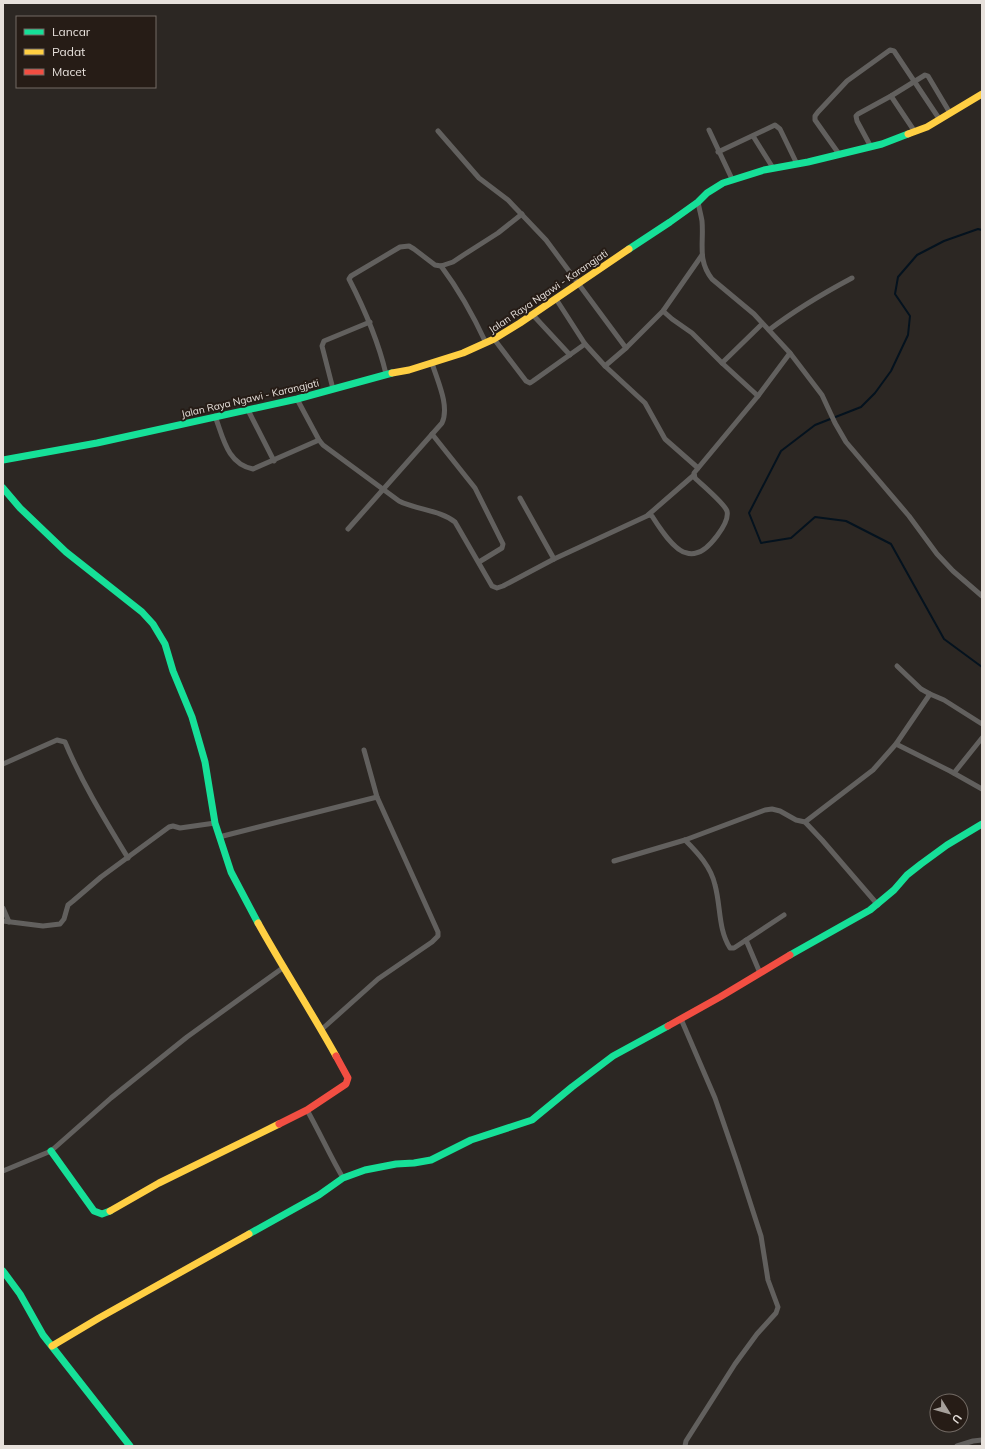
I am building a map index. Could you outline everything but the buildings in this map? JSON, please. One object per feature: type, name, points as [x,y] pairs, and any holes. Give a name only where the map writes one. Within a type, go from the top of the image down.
[{"type":"street","points":[[839,154],[815,120],[815,116],[847,81],[892,50],[940,120]]},
{"type":"street","points":[[871,147],[857,121],[856,116],[925,75],[928,76],[950,113]]},
{"type":"street","name":"Jalan Raya Ngawi - Karangjati","points":[[3,460],[97,442],[297,399],[386,374],[409,370],[463,354],[494,339],[556,299],[637,245],[698,202],[714,188],[732,179],[773,168],[797,164],[882,144],[940,120],[982,94]]},
{"type":"street","points":[[891,96],[914,132]]},
{"type":"street","points":[[718,152],[773,126],[777,126],[780,129],[797,164]]},
{"type":"street","points":[[709,130],[718,152],[732,179]]},
{"type":"street","points":[[438,131],[479,178],[495,189],[522,214],[546,240],[626,348]]},
{"type":"street","points":[[753,136],[773,168]]},
{"type":"street","points":[[698,202],[702,221],[703,265],[712,279],[745,306],[790,353],[822,394],[835,423],[846,442],[909,516],[937,554],[953,571],[982,596]]},
{"type":"street","points":[[386,374],[370,322],[362,302],[349,279],[351,276],[400,248],[409,246],[435,265],[441,266],[453,262],[498,233],[522,214]]},
{"type":"street","points":[[605,366],[626,348],[663,311],[702,255]]},
{"type":"street","points":[[441,266],[466,302],[486,343]]},
{"type":"street","points":[[769,330],[792,312],[817,296],[852,278]]},
{"type":"street","points":[[556,299],[585,344],[605,366],[645,403],[665,440],[698,468]]},
{"type":"street","points":[[663,311],[692,333],[758,396]]},
{"type":"street","points":[[532,314],[570,355]]},
{"type":"street","points":[[333,390],[322,346],[323,342],[370,322]]},
{"type":"street","points":[[722,363],[762,324]]},
{"type":"street","points":[[494,339],[526,381],[530,383],[585,344]]},
{"type":"street","points":[[297,399],[319,440],[384,490],[408,505],[449,517],[458,526],[492,586],[497,588],[554,559],[648,515],[694,475],[698,468],[758,396],[790,353]]},
{"type":"street","points":[[348,529],[442,423],[445,416],[445,408],[432,363]]},
{"type":"street","points":[[248,410],[274,460]]},
{"type":"street","points":[[215,416],[229,454],[246,468],[253,469],[319,440]]},
{"type":"street","points":[[432,434],[475,488],[503,544],[502,548],[479,562]]},
{"type":"street","points":[[648,515],[652,516],[677,548],[686,553],[697,553],[712,542],[720,533],[727,512],[724,505],[695,478],[694,475]]},
{"type":"street","points":[[3,488],[20,508],[66,552],[133,604],[153,624],[165,644],[173,671],[192,717],[205,762],[215,823],[231,872],[250,909],[346,1073],[348,1080],[339,1089],[307,1110],[159,1183],[105,1214],[98,1213],[92,1208],[51,1151]]},
{"type":"street","points":[[520,498],[554,559]]},
{"type":"street","points":[[897,666],[921,690],[944,700],[982,724]]},
{"type":"street","points":[[805,822],[873,770],[896,744],[930,694]]},
{"type":"street","points":[[954,773],[982,738]]},
{"type":"street","points":[[3,764],[58,740],[65,742],[99,811],[128,858]]},
{"type":"street","points":[[896,744],[982,789]]},
{"type":"street","points":[[321,1030],[378,979],[432,942],[438,936],[438,932],[377,797],[364,750]]},
{"type":"street","points":[[219,837],[377,797]]},
{"type":"street","points":[[614,861],[685,840],[765,810],[772,810],[805,822],[878,904]]},
{"type":"street","points":[[3,921],[43,926],[60,924],[64,919],[68,905],[102,877],[169,827],[173,826],[180,828],[215,823]]},
{"type":"street","points":[[52,1346],[99,1318],[319,1195],[343,1178],[365,1170],[396,1164],[431,1160],[471,1140],[532,1120],[572,1086],[613,1056],[720,998],[817,939],[854,920],[878,904],[907,874],[947,845],[982,824]]},
{"type":"street","points":[[685,840],[700,855],[709,869],[715,885],[720,920],[729,947],[734,948],[784,915]]},
{"type":"street","points":[[3,908],[9,922]]},
{"type":"street","points":[[746,940],[760,973]]},
{"type":"street","points":[[3,1171],[51,1151],[111,1098],[187,1036],[284,968]]},
{"type":"street","points":[[681,1019],[715,1098],[738,1165],[761,1236],[766,1273],[778,1307],[776,1313],[757,1334],[735,1364],[684,1446]]},
{"type":"street","points":[[307,1110],[326,1149],[343,1178]]},
{"type":"street","points":[[3,1271],[14,1283],[32,1319],[43,1335],[130,1446]]},
{"type":"street","points":[[957,1446],[982,1440]]},
{"type":"waterway","points":[[982,230],[978,229],[944,241],[917,255],[898,277],[895,294],[910,316],[908,335],[891,371],[875,393],[861,407],[815,425],[781,451],[749,513],[761,543],[791,538],[815,517],[846,521],[891,544],[944,639],[982,667]]},
{"type":"traffic: fast","points":[[629,249],[670,222],[698,202],[707,193],[723,183],[764,170],[808,162],[882,144],[908,134]]},
{"type":"traffic: fast","points":[[3,460],[97,443],[297,399],[392,373]]},
{"type":"traffic: fast","points":[[3,488],[20,508],[66,552],[142,612],[153,624],[165,644],[173,671],[192,717],[205,762],[215,823],[231,872],[258,923]]},
{"type":"traffic: fast","points":[[790,955],[870,910],[894,890],[907,875],[921,864],[947,845],[982,824]]},
{"type":"traffic: fast","points":[[249,1234],[319,1195],[343,1178],[365,1170],[396,1164],[431,1160],[471,1140],[532,1120],[613,1056],[668,1026]]},
{"type":"traffic: fast","points":[[51,1151],[94,1211],[102,1214],[110,1211]]},
{"type":"traffic: fast","points":[[3,1271],[20,1294],[43,1335],[130,1446]]},
{"type":"traffic: slow","points":[[908,134],[927,127],[982,94]]},
{"type":"traffic: slow","points":[[392,373],[409,370],[463,353],[494,339],[629,249]]},
{"type":"traffic: slow","points":[[258,923],[336,1056]]},
{"type":"traffic: slow","points":[[110,1211],[159,1183],[279,1124]]},
{"type":"traffic: slow","points":[[52,1346],[249,1234]]},
{"type":"traffic: jam","points":[[668,1026],[790,955]]},
{"type":"traffic: jam","points":[[279,1124],[307,1110],[346,1084],[348,1078],[336,1056]]}]
